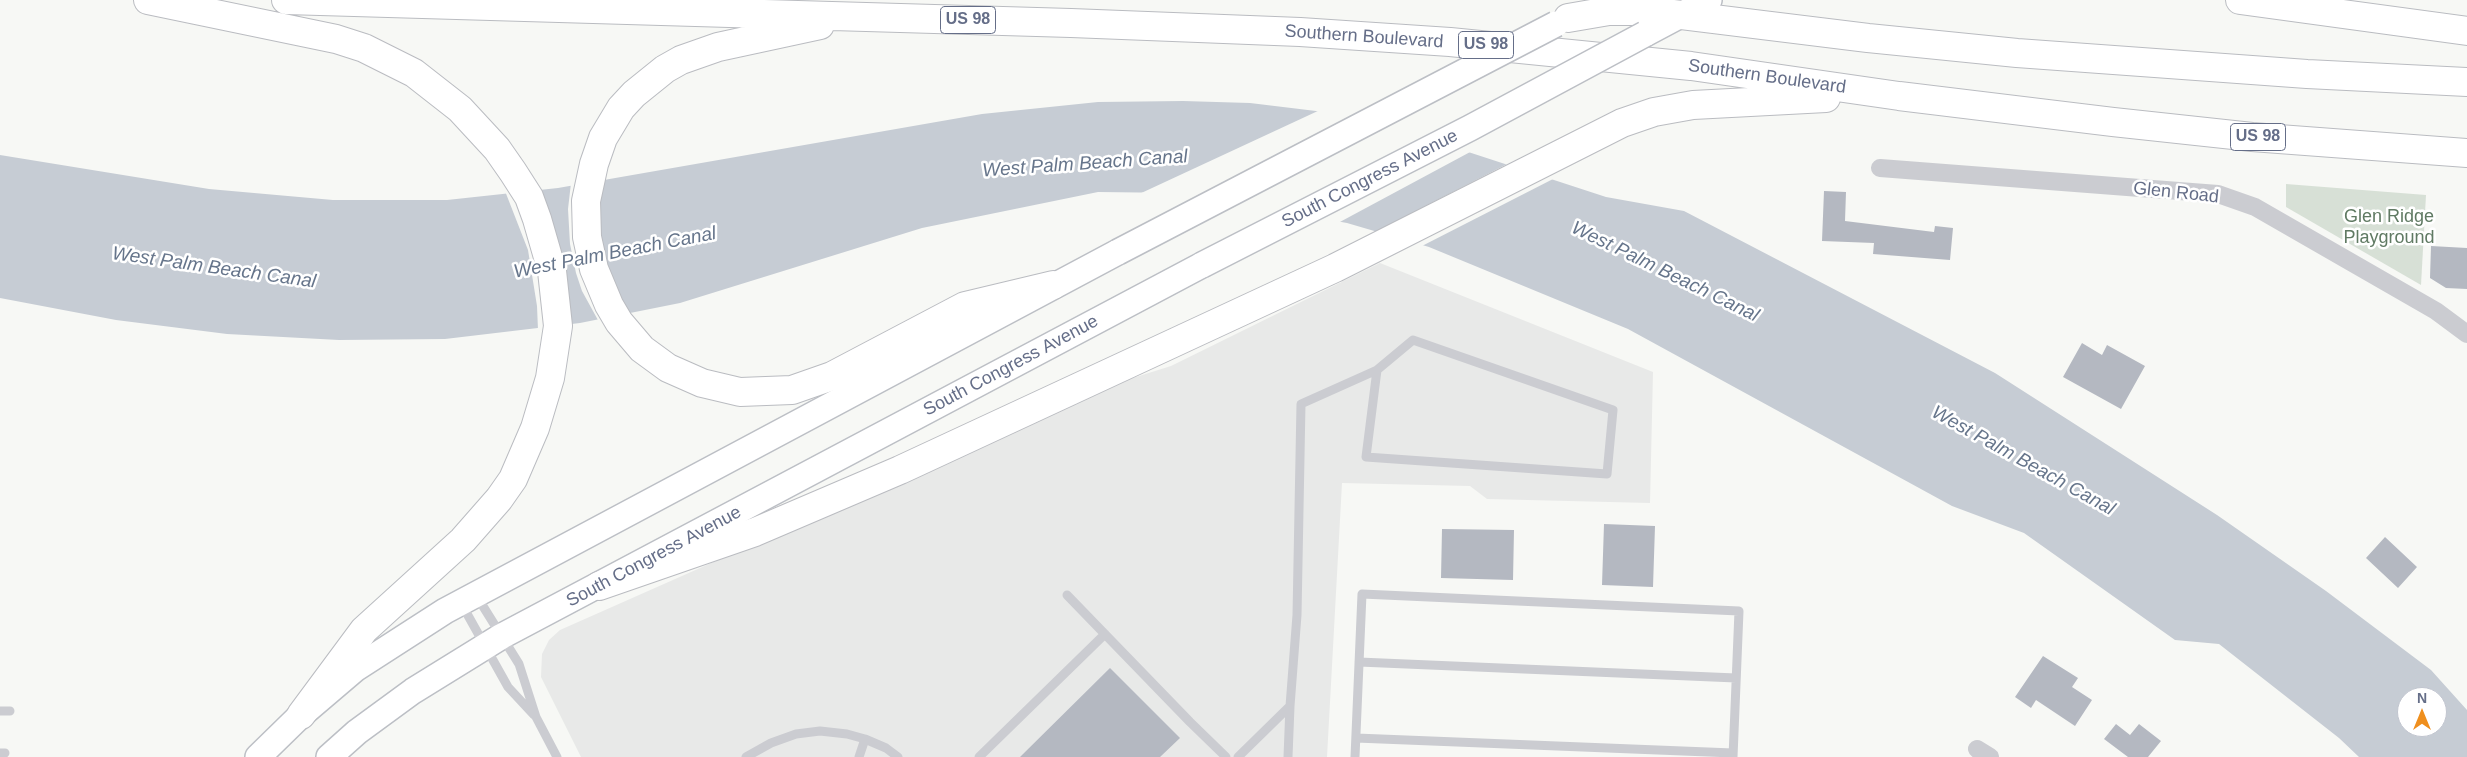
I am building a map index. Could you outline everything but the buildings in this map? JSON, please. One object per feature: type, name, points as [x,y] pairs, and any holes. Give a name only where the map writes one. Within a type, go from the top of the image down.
[{"type":"highway","points":[[148,0],[336,39],[364,48],[414,72],[437,89],[479,129],[508,165],[529,197],[546,244],[556,298],[558,326],[554,359],[535,428],[512,479],[499,500],[463,540],[364,630],[301,715]]},
{"type":"highway","name":"Southern Boulevard","points":[[286,0],[866,16],[1273,31],[1450,42],[1691,66],[1899,96],[2243,136],[2467,153]]},
{"type":"highway","points":[[2240,0],[2467,31]]},
{"type":"highway","points":[[1562,21],[1596,13],[1628,11],[1868,38],[2017,52],[2307,74],[2467,82]]},
{"type":"highway","points":[[866,16],[718,47],[681,60],[649,80],[621,108],[602,138],[586,202],[586,219],[590,254],[600,286],[610,305],[637,344],[654,360],[702,384],[740,392],[792,390],[832,376],[965,306],[1053,285]]},
{"type":"highway","points":[[599,586],[755,532],[900,470],[1358,256],[1622,123],[1674,108],[1731,101],[1899,96]]},
{"type":"main road","points":[[258,757],[301,715],[348,675],[385,648],[468,598],[1053,285],[1602,0]]},
{"type":"main road","name":"South Congress Avenue","points":[[329,757],[391,706],[493,641],[1202,265],[1461,132],[1709,0]]},
{"type":"street","name":"Glen Road","points":[[1880,168],[2218,194],[2255,207],[2436,311],[2467,334]]},
{"type":"lane","points":[[1288,757],[1297,615],[1301,404],[1377,370],[1413,340],[1614,410],[1607,474],[1366,457],[1377,370]]},
{"type":"lane","points":[[1355,757],[1362,594],[1739,611],[1733,755],[1356,738]]},
{"type":"lane","points":[[1067,595],[1226,757]]},
{"type":"lane","points":[[468,598],[493,641],[508,687],[536,717]]},
{"type":"lane","points":[[468,598],[493,641],[519,664],[536,717],[557,757]]},
{"type":"lane","points":[[979,757],[1105,634]]},
{"type":"lane","points":[[1359,662],[1736,678]]},
{"type":"lane","points":[[1238,757],[1290,706]]},
{"type":"lane","points":[[750,756],[771,744],[796,734],[820,731],[865,739],[886,748],[898,757]]},
{"type":"lane","points":[[859,757],[865,739]]},
{"type":"shaded area","points":[[1380,263],[1653,372],[1650,503],[1487,499],[1470,486],[1342,483],[1327,757],[581,757],[541,677],[542,654],[549,640],[560,630],[1120,382],[1171,366]]},
{"type":"green space","name":"Glen Ridge Playground","points":[[2286,184],[2426,195],[2421,285],[2286,207]]},
{"type":"water","name":"West Palm Beach Canal","points":[[1183,101],[1250,103],[1316,111],[1404,131],[1606,197],[1684,211],[1995,373],[2217,515],[2326,591],[2431,670],[2446,687],[2397,687],[2397,737],[2447,737],[2447,688],[2467,710],[2467,757],[2359,757],[2339,738],[2219,644],[2175,640],[2024,533],[1952,506],[1628,329],[1429,247],[1347,223],[1182,193],[1098,192],[922,228],[680,303],[580,323],[445,339],[339,340],[227,334],[116,320],[0,298],[0,155],[209,189],[333,200],[447,200],[558,188],[982,114],[1098,102]]},
{"type":"pier","points":[[1320,110],[1405,128],[1472,151],[1338,223],[1181,196],[1137,195]]},
{"type":"pier","points":[[1509,163],[1555,178],[1420,247],[1373,233]]},
{"type":"pier","points":[[598,178],[597,249],[628,316],[599,322],[582,291],[576,273],[570,244],[568,209],[571,183]]},
{"type":"pier","points":[[533,188],[565,327],[538,330],[537,306],[528,250],[505,191]]}]
